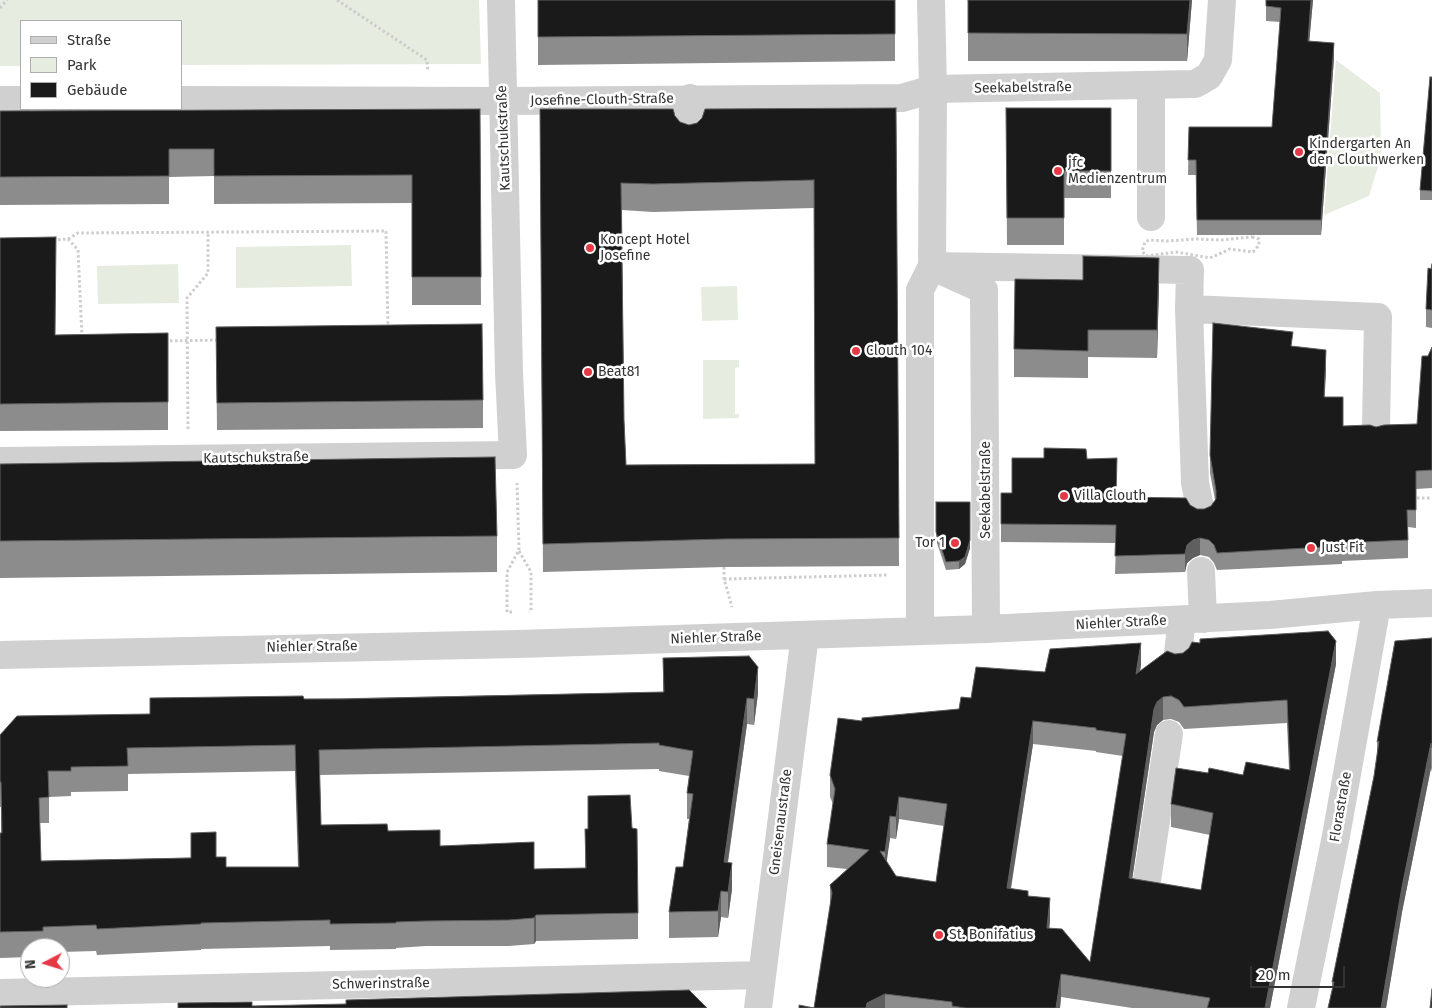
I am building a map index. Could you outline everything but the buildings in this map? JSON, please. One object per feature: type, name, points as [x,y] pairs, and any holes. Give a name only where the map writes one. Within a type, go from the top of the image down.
[{"type":"street","name":"Kautschukstraße","points":[[0,461],[513,455],[509,373],[501,0]]},
{"type":"street","points":[[920,630],[920,290],[932,266],[933,89],[931,0]]},
{"type":"street","name":"Seekabelstraße","points":[[933,89],[1195,84],[1209,76],[1218,60],[1222,0]]},
{"type":"street","points":[[1151,85],[1151,217]]},
{"type":"street","name":"Josefine-Clouth-Straße","points":[[182,100],[504,101],[690,98],[902,98],[933,89]]},
{"type":"street","points":[[689,137],[690,98]]},
{"type":"street","points":[[0,100],[20,100]]},
{"type":"street","points":[[932,266],[1190,270],[1189,309],[1196,483],[1201,512]]},
{"type":"street","name":"Seekabelstraße","points":[[932,266],[984,290],[986,629]]},
{"type":"street","points":[[1189,309],[1378,317],[1376,429]]},
{"type":"street","points":[[1177,661],[1193,620],[1200,571]]},
{"type":"street","name":"Niehler Straße","points":[[0,655],[805,636],[1270,616],[1377,605],[1432,602]]},
{"type":"street","name":"Florastraße","points":[[1301,1008],[1336,836],[1377,605]]},
{"type":"street","name":"Gneisenaustraße","points":[[758,1008],[805,636]]},
{"type":"street","points":[[1146,886],[1169,734]]},
{"type":"street","name":"Schwerinstraße","points":[[0,993],[762,975]]},
{"type":"path","points":[[0,8],[7,0]]},
{"type":"path","points":[[338,0],[426,60],[430,100]]},
{"type":"path","points":[[48,240],[68,240],[78,233],[386,231],[388,337]]},
{"type":"path","points":[[189,459],[187,298],[208,273],[208,232]]},
{"type":"path","points":[[68,240],[78,250],[82,343]]},
{"type":"path","points":[[158,341],[225,340]]},
{"type":"path","points":[[513,455],[517,477],[518,550],[507,572],[507,612],[531,612],[532,572],[518,550]]},
{"type":"path","points":[[1405,498],[1432,498]]},
{"type":"path","points":[[724,567],[724,579],[741,637]]},
{"type":"path","points":[[724,579],[920,574]]},
{"type":"path","points":[[518,644],[519,612]]},
{"type":"green space","points":[[0,0],[479,0],[481,64],[182,65],[182,20],[20,20],[20,66],[0,66]]},
{"type":"green space","points":[[1336,60],[1380,93],[1381,157],[1369,196],[1324,215]]},
{"type":"green space","points":[[351,245],[352,286],[236,288],[236,247]]},
{"type":"green space","points":[[178,264],[179,303],[98,304],[97,266]]},
{"type":"green space","points":[[737,286],[738,320],[702,321],[701,287]]},
{"type":"green space","points":[[703,360],[739,360],[739,367],[735,368],[735,414],[739,414],[739,418],[703,419]]},
{"type":"place","name":"Kindergarten An den Clouthwerken","points":[[1299,152]]},
{"type":"place","name":"jfc Medienzentrum","points":[[1058,171]]},
{"type":"place","name":"Koncept Hotel Josefine","points":[[590,248]]},
{"type":"place","name":"Clouth 104","points":[[856,351]]},
{"type":"place","name":"Beat81","points":[[588,372]]},
{"type":"place","name":"Villa Clouth","points":[[1064,496]]},
{"type":"place","name":"Tor 1","points":[[955,543]]},
{"type":"place","name":"Just Fit","points":[[1311,548]]},
{"type":"place","name":"St. Bonifatius","points":[[939,935]]}]
